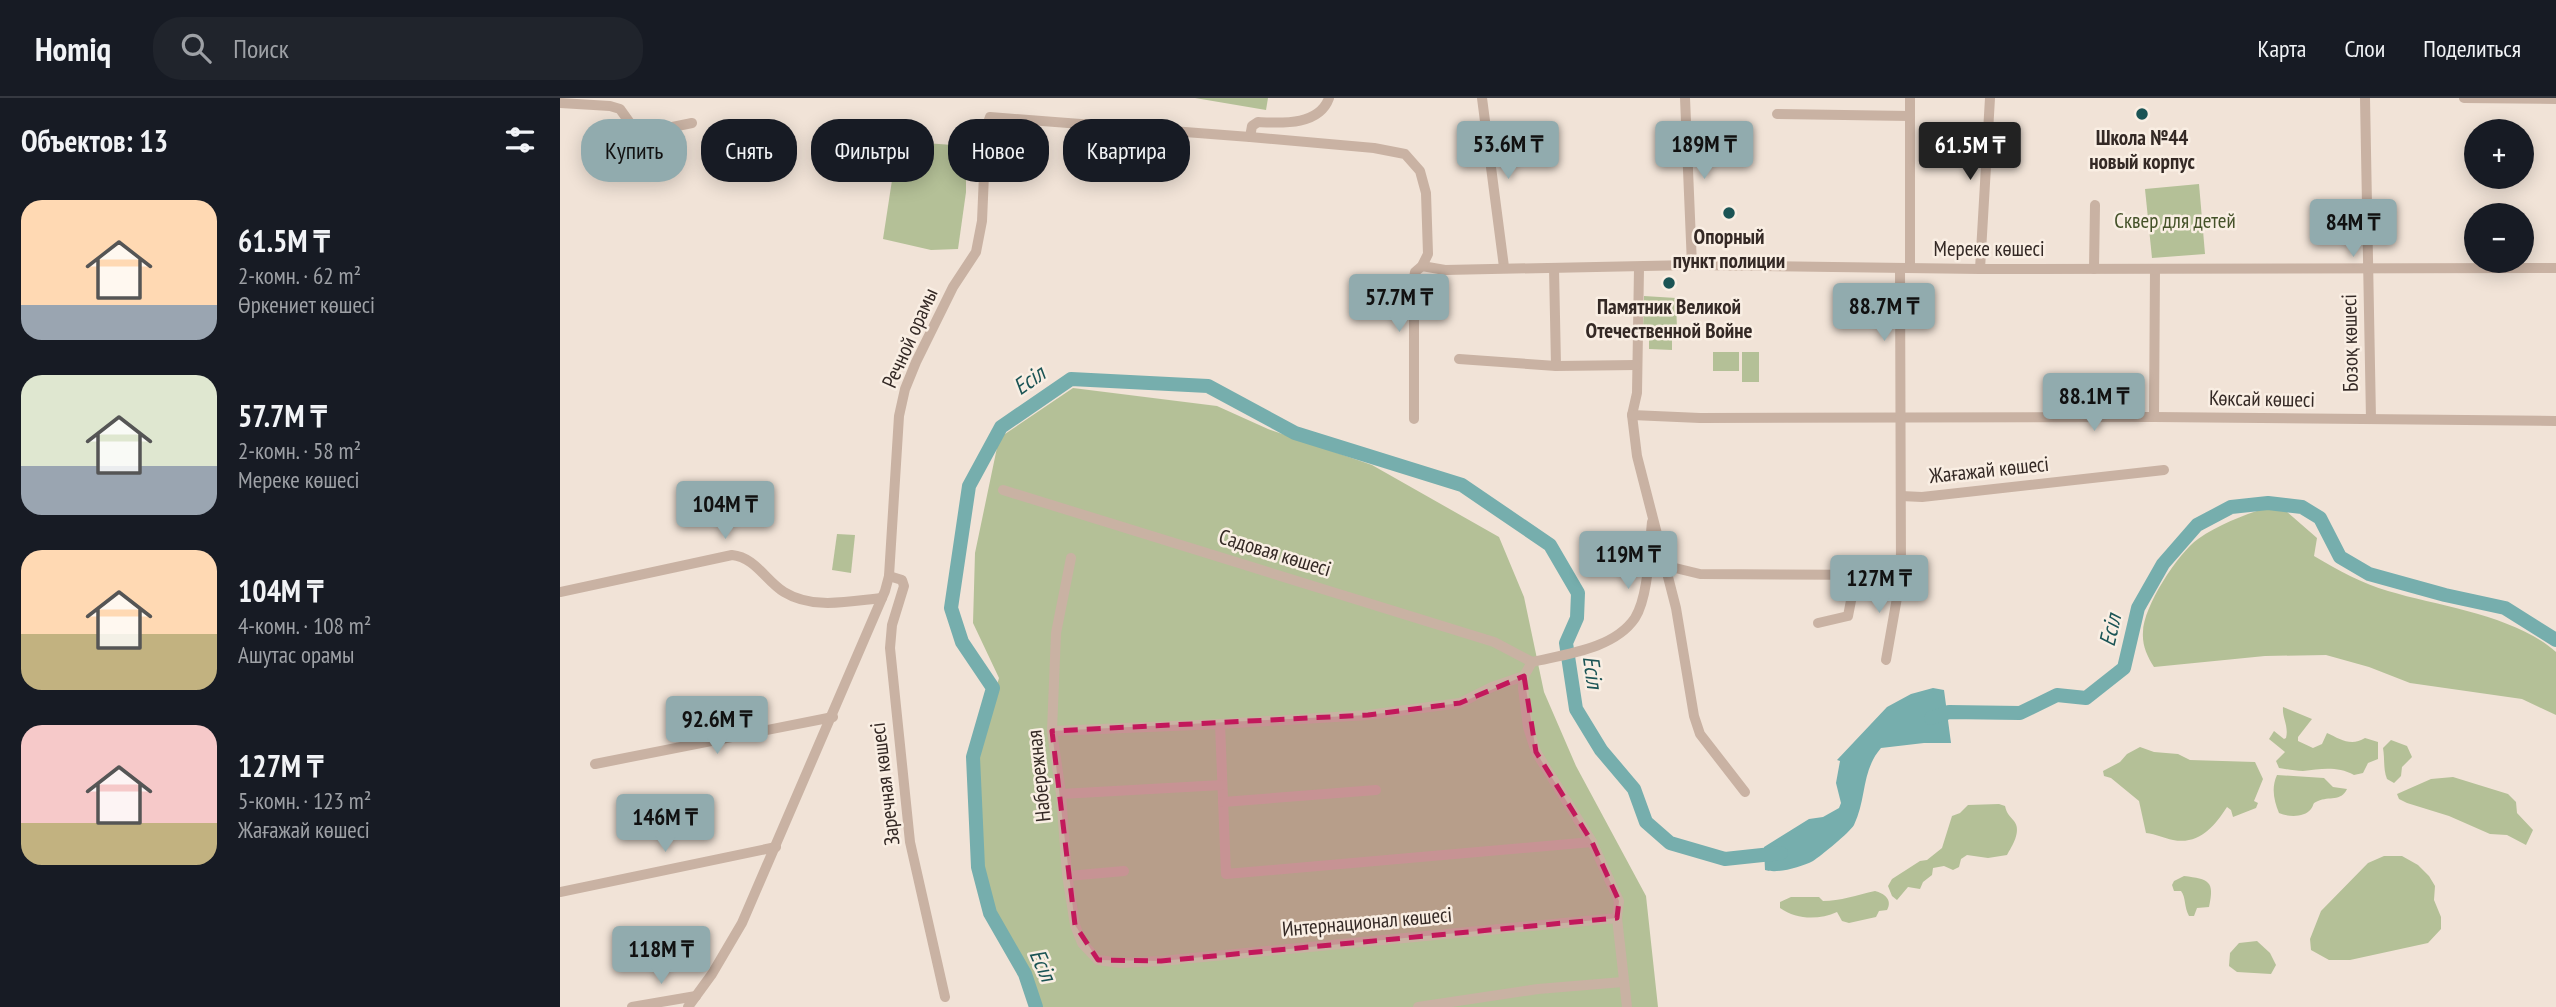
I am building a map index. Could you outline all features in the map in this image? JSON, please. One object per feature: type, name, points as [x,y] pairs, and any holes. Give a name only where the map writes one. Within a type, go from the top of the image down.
[{"type":"street","points":[[1250,137],[1252,126],[1258,122],[1301,121],[1317,114],[1329,98]]},
{"type":"street","points":[[1482,98],[1504,267]]},
{"type":"street","points":[[1685,98],[1692,265]]},
{"type":"street","name":"Жағажай көшесі","points":[[1886,660],[1900,575],[1899,418],[1910,98]]},
{"type":"street","points":[[1980,268],[1990,98]]},
{"type":"street","name":"Бозоқ көшесі","points":[[2365,98],[2371,419]]},
{"type":"street","points":[[2464,98],[2556,99]]},
{"type":"street","points":[[560,103],[620,109],[630,123],[648,132],[692,123]]},
{"type":"street","points":[[1777,114],[1910,116]]},
{"type":"street","name":"Речной орамы","points":[[688,1007],[712,974],[742,923],[882,598],[889,576],[899,416],[905,389],[953,287],[976,252],[982,221],[986,128],[990,117],[1374,148],[1405,154],[1420,171],[1426,194],[1427,254],[1414,278],[1414,418]]},
{"type":"street","points":[[2094,269],[2095,205]]},
{"type":"street","name":"Мереке көшесі","points":[[1422,266],[1445,270],[1692,265],[2368,270],[2556,268]]},
{"type":"street","points":[[1554,268],[1556,366]]},
{"type":"street","points":[[1639,268],[1637,393],[1632,415],[1637,456],[1652,522],[1667,566],[1684,647],[1694,716],[1700,734],[1745,792]]},
{"type":"street","points":[[2154,417],[2155,269]]},
{"type":"street","points":[[1458,359],[1556,366],[1636,365]]},
{"type":"street","name":"Көксай көшесі","points":[[1632,415],[1700,418],[2154,417],[2556,421]]},
{"type":"street","name":"Жағажай көшесі","points":[[1901,496],[1922,497],[2164,470]]},
{"type":"street","name":"Садовая көшесі","points":[[1003,490],[1494,642],[1532,662]]},
{"type":"street","points":[[1627,1007],[1617,918],[1619,901],[1592,842],[1536,752],[1528,727],[1523,688],[1524,676],[1532,662],[1584,650],[1622,632],[1635,617],[1644,589],[1652,522]]},
{"type":"street","points":[[560,592],[732,555],[742,556],[783,592],[798,599],[814,603],[882,598]]},
{"type":"street","name":"Набережная","points":[[1071,558],[1056,633],[1052,731],[1062,794],[1068,876],[1076,925],[1082,943],[1098,960],[1121,962]]},
{"type":"street","points":[[1667,566],[1700,574],[1900,575]]},
{"type":"street","points":[[1818,622],[1847,616],[1856,575]]},
{"type":"street","name":"Заречная көшесі","points":[[889,576],[902,580],[904,586],[892,625],[890,648],[910,842],[945,997]]},
{"type":"street","points":[[1052,731],[1368,715],[1460,703],[1492,687],[1524,676]]},
{"type":"street","points":[[595,764],[832,717]]},
{"type":"street","points":[[1220,724],[1226,874],[1592,842]]},
{"type":"street","points":[[1062,794],[1222,785]]},
{"type":"street","points":[[1223,802],[1376,790]]},
{"type":"street","points":[[560,892],[776,847]]},
{"type":"street","points":[[1068,876],[1124,872]]},
{"type":"street","name":"Интернационал көшесі","points":[[1121,962],[1161,961],[1617,918]]},
{"type":"street","points":[[1418,1007],[1538,989],[1623,982]]},
{"type":"street","points":[[632,1007],[661,1005],[696,996]]},
{"type":"highlighted area","points":[[1524,676],[1536,752],[1592,842],[1619,901],[1617,918],[1161,961],[1098,960],[1075,925],[1052,731],[1368,715],[1460,703]]},
{"type":"green space","points":[[1195,98],[1268,98],[1266,110]]},
{"type":"green space","points":[[934,144],[948,145],[948,182],[966,182],[958,249],[931,250],[883,239],[892,182],[934,182]]},
{"type":"green space","name":"Сквер для детей","points":[[2199,184],[2205,254],[2152,258],[2145,189]]},
{"type":"green space","points":[[1644,296],[1676,298],[1677,331],[1643,330]]},
{"type":"green space","points":[[1649,333],[1672,333],[1672,350],[1649,349]]},
{"type":"green space","points":[[1713,352],[1739,352],[1739,371],[1713,371]]},
{"type":"green space","points":[[1742,352],[1759,352],[1759,382],[1742,382]]},
{"type":"green space","points":[[1073,388],[1217,406],[1268,429],[1372,465],[1499,537],[1524,597],[1544,692],[1576,766],[1646,896],[1658,1007],[1043,1007],[978,890],[975,760],[999,678],[973,623],[975,553],[999,438]]},
{"type":"green space","points":[[2278,504],[2317,538],[2314,556],[2341,571],[2369,585],[2499,621],[2539,639],[2556,652],[2556,715],[2522,699],[2410,683],[2369,667],[2326,655],[2265,656],[2154,667],[2144,646],[2145,621],[2155,595],[2181,556],[2198,539],[2217,528]]},
{"type":"green space","points":[[837,534],[855,535],[851,573],[832,570]]},
{"type":"green space","points":[[2283,707],[2312,719],[2298,737],[2298,741],[2313,748],[2322,744],[2327,733],[2350,742],[2365,738],[2378,742],[2378,759],[2368,763],[2363,773],[2354,775],[2335,769],[2303,771],[2279,768],[2276,761],[2285,752],[2269,739],[2274,731],[2286,738]]},
{"type":"green space","points":[[2391,740],[2407,746],[2412,757],[2402,767],[2401,776],[2394,783],[2387,779],[2383,748]]},
{"type":"green space","points":[[2140,747],[2154,752],[2178,754],[2190,760],[2255,762],[2263,779],[2254,801],[2258,803],[2256,808],[2233,817],[2227,807],[2211,828],[2191,840],[2173,840],[2146,833],[2139,801],[2111,778],[2104,776],[2103,771]]},
{"type":"green space","points":[[2277,775],[2324,778],[2333,787],[2347,789],[2341,796],[2316,802],[2304,814],[2287,815],[2279,813],[2275,799],[2274,785]]},
{"type":"green space","points":[[2453,777],[2508,794],[2516,802],[2517,813],[2533,830],[2526,845],[2507,835],[2490,834],[2449,816],[2407,803],[2399,799],[2397,794],[2431,779]]},
{"type":"green space","points":[[1968,805],[2005,806],[2017,829],[2007,855],[1988,858],[1967,855],[1961,859],[1959,867],[1953,870],[1944,866],[1933,868],[1932,875],[1923,882],[1920,889],[1908,887],[1897,900],[1892,896],[1888,886],[1892,879],[1920,861],[1927,860],[1942,848],[1952,816]]},
{"type":"green space","points":[[2384,856],[2402,856],[2418,865],[2429,876],[2435,886],[2434,900],[2441,917],[2441,929],[2428,943],[2350,960],[2329,960],[2311,950],[2310,939],[2321,911],[2368,863]]},
{"type":"green space","points":[[2184,876],[2204,880],[2210,887],[2209,907],[2197,908],[2194,916],[2189,916],[2183,893],[2174,891],[2172,885]]},
{"type":"green space","points":[[1875,891],[1887,898],[1887,910],[1879,911],[1876,917],[1849,923],[1842,921],[1837,912],[1808,918],[1780,908],[1780,902],[1791,897],[1819,897],[1823,901],[1829,901]]},
{"type":"green space","points":[[2257,941],[2270,953],[2276,965],[2271,974],[2237,972],[2229,966],[2230,953],[2239,943]]},
{"type":"water","points":[[1933,688],[1944,690],[1951,743],[1881,748],[1870,766],[1858,815],[1851,829],[1813,861],[1789,869],[1765,870],[1764,847],[1809,819],[1823,817],[1839,808],[1841,803],[1836,783],[1840,761],[1837,760],[1887,707],[1911,694]]},
{"type":"waterway","name":"Есіл","points":[[1036,1007],[1025,974],[990,913],[978,867],[973,757],[993,688],[962,642],[951,608],[969,486],[1001,427],[1071,379],[1208,386],[1295,433],[1462,485],[1550,545],[1578,593],[1577,618],[1566,643],[1576,709],[1601,750],[1634,789],[1646,822],[1670,843],[1725,859],[1781,853]]},
{"type":"waterway","name":"Есіл","points":[[1931,718],[1949,712],[2020,713],[2057,695],[2086,698],[2124,668],[2138,608],[2163,564],[2197,525],[2231,507],[2268,503],[2302,507],[2320,518],[2340,557],[2369,574],[2505,608],[2556,640]]},
{"type":"place","name":"Школа №44 новый корпус","points":[[2142,114]]},
{"type":"place","name":"Опорный пункт полиции","points":[[1729,213]]},
{"type":"place","name":"Памятник Великой Отечественной Войне","points":[[1669,283]]}]
